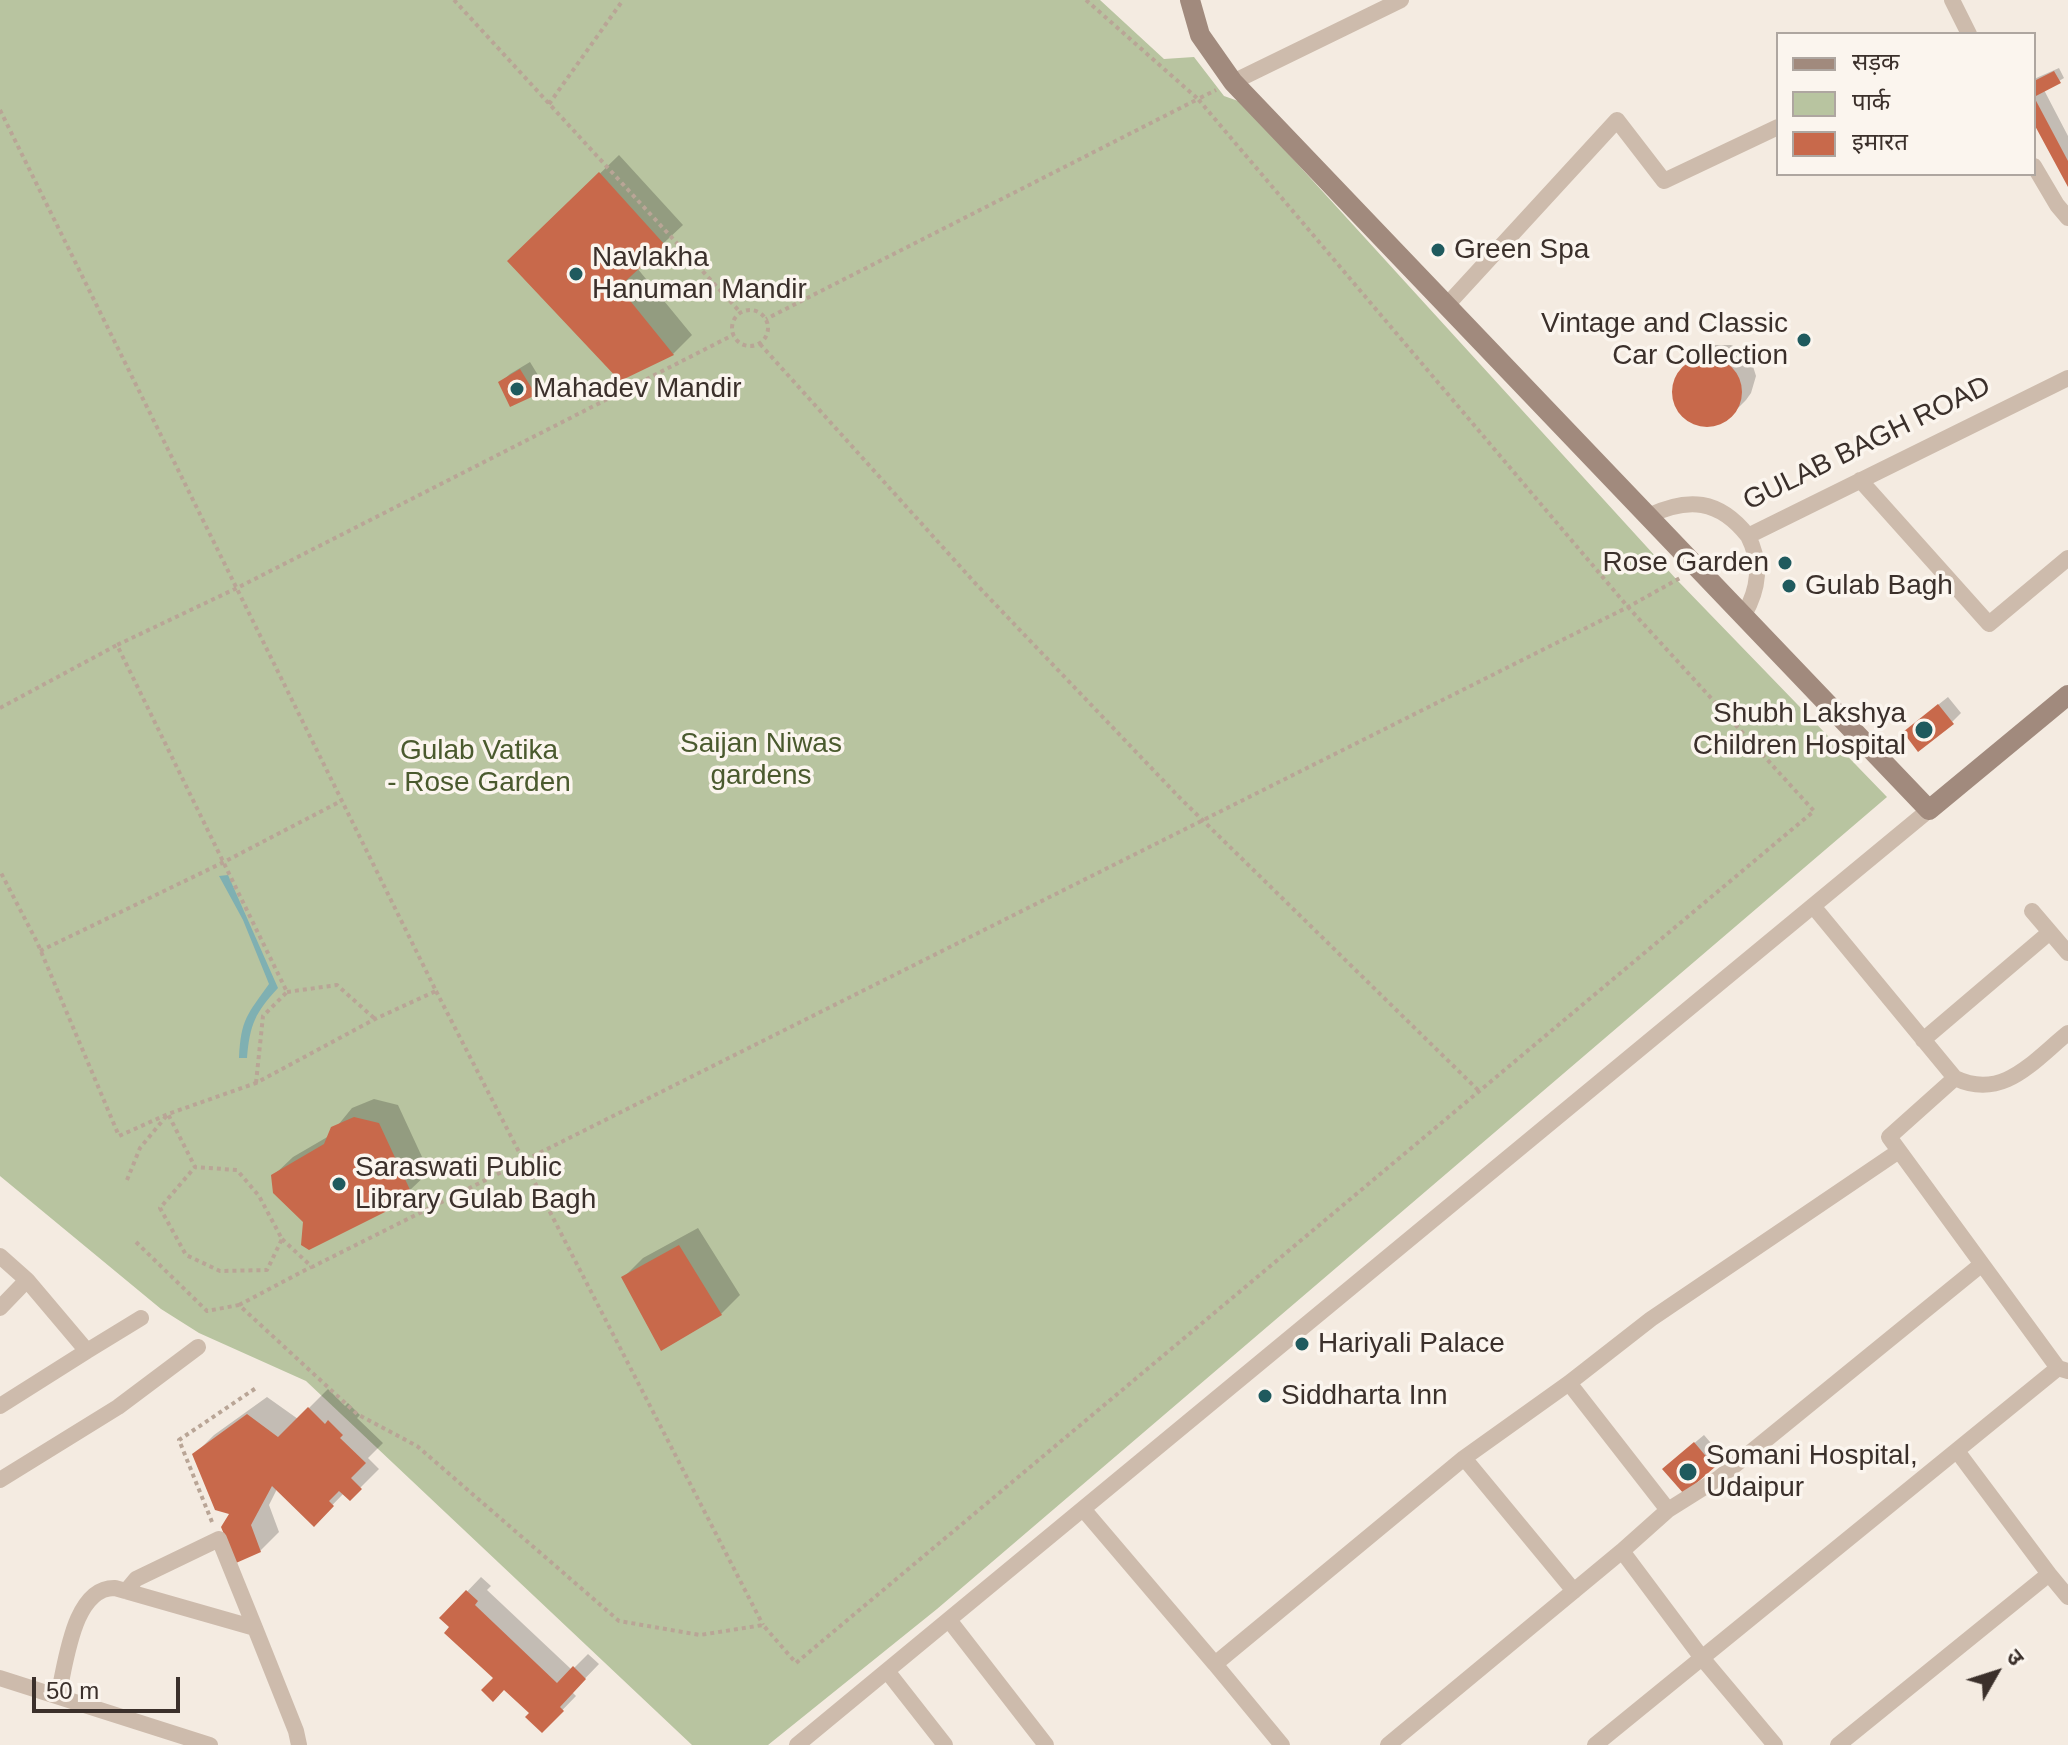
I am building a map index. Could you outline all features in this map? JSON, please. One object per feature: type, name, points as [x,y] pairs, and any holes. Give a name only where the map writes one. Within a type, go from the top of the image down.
[{"type":"main road","points":[[1190,0],[1200,35],[1233,82],[1929,810],[2068,695]]},
{"type":"street","points":[[1233,82],[1401,0]]},
{"type":"street","points":[[1952,0],[1968,32]]},
{"type":"street","points":[[1447,305],[1617,120],[1664,181],[1776,128]]},
{"type":"street","points":[[2036,169],[2068,218]]},
{"type":"street","name":"GULAB BAGH ROAD","points":[[1648,516],[1669,506],[1706,505],[1732,518],[1748,536],[2068,378]]},
{"type":"street","points":[[1860,480],[1989,624],[2068,558]]},
{"type":"street","points":[[1744,615],[1753,599],[1758,572],[1748,536]]},
{"type":"street","points":[[798,1745],[1929,810]]},
{"type":"street","points":[[1813,906],[1955,1078],[1971,1085],[1988,1086],[2010,1079],[2068,1033]]},
{"type":"street","points":[[2032,911],[2068,953]]},
{"type":"street","points":[[1923,1040],[2050,932]]},
{"type":"street","points":[[1595,1745],[1957,1451],[2063,1370],[1889,1137],[1955,1078]]},
{"type":"street","points":[[1215,1664],[1464,1458],[1569,1383],[1651,1319],[1899,1151]]},
{"type":"street","points":[[0,1256],[27,1280],[87,1351]]},
{"type":"street","points":[[1388,1745],[1668,1510],[1719,1478],[1982,1264]]},
{"type":"street","points":[[0,1308],[27,1280]]},
{"type":"street","points":[[0,1406],[141,1318]]},
{"type":"street","points":[[0,1480],[118,1407],[198,1347]]},
{"type":"street","points":[[1569,1383],[1668,1510]]},
{"type":"street","points":[[1957,1451],[2068,1597]]},
{"type":"street","points":[[1464,1458],[1574,1591]]},
{"type":"street","points":[[1083,1509],[1282,1745]]},
{"type":"street","points":[[126,1591],[136,1579],[219,1539],[299,1745]]},
{"type":"street","points":[[1622,1551],[1702,1658],[1775,1745]]},
{"type":"street","points":[[1838,1745],[2049,1574]]},
{"type":"street","points":[[58,1696],[80,1611],[98,1590],[126,1591],[255,1628]]},
{"type":"street","points":[[949,1620],[1046,1745]]},
{"type":"street","points":[[887,1671],[945,1745]]},
{"type":"street","points":[[0,1678],[58,1696],[168,1739],[210,1745]]},
{"type":"path","points":[[454,0],[740,312]]},
{"type":"path","points":[[549,104],[623,0]]},
{"type":"path","points":[[0,110],[341,801],[523,1161],[763,1625],[796,1663],[1814,811],[1628,607],[1198,99],[1086,0]]},
{"type":"path","points":[[766,319],[1198,99]]},
{"type":"path","points":[[754,309],[766,319],[768,334],[760,344],[747,346],[733,335],[733,321],[740,312],[754,309]]},
{"type":"path","points":[[0,708],[117,645],[237,588],[733,335]]},
{"type":"path","points":[[760,344],[975,583],[1203,820],[1479,1091]]},
{"type":"path","points":[[136,1242],[207,1311],[239,1305],[1628,607],[1698,568]]},
{"type":"path","points":[[117,645],[287,992]]},
{"type":"path","points":[[40,951],[224,862],[341,801]]},
{"type":"path","points":[[0,871],[40,951],[119,1136],[168,1114],[256,1083],[375,1019],[436,991]]},
{"type":"path","points":[[256,1083],[263,1016],[287,992],[337,985],[375,1019]]},
{"type":"path","points":[[168,1114],[195,1167]]},
{"type":"path","points":[[127,1180],[140,1148],[168,1114]]},
{"type":"path","points":[[195,1167],[237,1170],[259,1196],[282,1239],[312,1267]]},
{"type":"path","points":[[195,1167],[160,1208],[186,1255],[220,1271],[267,1270],[282,1239]]},
{"type":"path","points":[[239,1305],[357,1414],[417,1446],[619,1621],[700,1635],[763,1625]]},
{"type":"path","points":[[219,1539],[179,1440],[256,1388]]},
{"type":"green space","name":"Saijan Niwas gardens","points":[[0,0],[1100,0],[1164,59],[1194,57],[1224,96],[1241,102],[1677,580],[1887,797],[937,1609],[768,1745],[692,1745],[306,1381],[199,1333],[161,1309],[0,1176]]},
{"type":"water","points":[[228,875],[278,988],[255,1020],[247,1058],[239,1058],[241,1034],[250,1011],[269,984],[243,920],[219,876]]},
{"type":"building","points":[[2054,71],[2061,83],[2036,96],[2036,80]]},
{"type":"building","points":[[2036,101],[2068,161],[2068,187],[2036,128]]},
{"type":"building","name":"Navlakha Hanuman Mandir","points":[[599,172],[665,245],[619,287],[674,355],[620,381],[507,261]]},
{"type":"building","points":[[1707,357],[1732,367],[1742,392],[1732,417],[1707,427],[1682,417],[1672,392],[1682,367]]},
{"type":"building","name":"Mahadev Mandir","points":[[520,369],[536,395],[510,407],[498,382]]},
{"type":"building","points":[[1938,704],[1954,724],[1918,752],[1903,732]]},
{"type":"building","name":"Saraswati Public Library Gulab Bagh","points":[[354,1117],[379,1123],[411,1192],[385,1212],[309,1250],[301,1245],[303,1222],[273,1193],[271,1175],[324,1144],[331,1127]]},
{"type":"building","points":[[679,1245],[722,1315],[661,1351],[621,1277]]},
{"type":"building","points":[[308,1407],[325,1424],[328,1420],[343,1435],[340,1438],[366,1463],[351,1478],[362,1489],[350,1501],[339,1491],[329,1501],[334,1506],[314,1527],[272,1486],[251,1525],[261,1552],[236,1563],[221,1527],[229,1514],[215,1510],[192,1454],[247,1414],[278,1437]]},
{"type":"building","points":[[1694,1442],[1715,1467],[1684,1494],[1662,1469]]},
{"type":"building","points":[[466,1590],[478,1601],[475,1605],[557,1683],[573,1666],[586,1679],[560,1707],[564,1711],[542,1733],[525,1717],[529,1713],[504,1690],[493,1702],[481,1690],[493,1678],[444,1633],[449,1627],[439,1618]]},
{"type":"place","name":"Green Spa","points":[[1438,250]]},
{"type":"place","name":"Navlakha Hanuman Mandir","points":[[576,274]]},
{"type":"place","name":"Vintage and Classic Car Collection","points":[[1804,340]]},
{"type":"place","name":"Mahadev Mandir","points":[[517,389]]},
{"type":"place","name":"Rose Garden","points":[[1785,563]]},
{"type":"place","name":"Gulab Bagh","points":[[1789,586]]},
{"type":"place","name":"Shubh Lakshya Children Hospital","points":[[1924,730]]},
{"type":"place","name":"Saraswati Public Library Gulab Bagh","points":[[339,1184]]},
{"type":"place","name":"Hariyali Palace","points":[[1302,1344]]},
{"type":"place","name":"Siddharta Inn","points":[[1265,1396]]},
{"type":"place","name":"Somani Hospital, Udaipur","points":[[1688,1472]]},
{"type":"park label","name":"Gulab Vatika - Rose Garden","points":[[479,767]]}]
